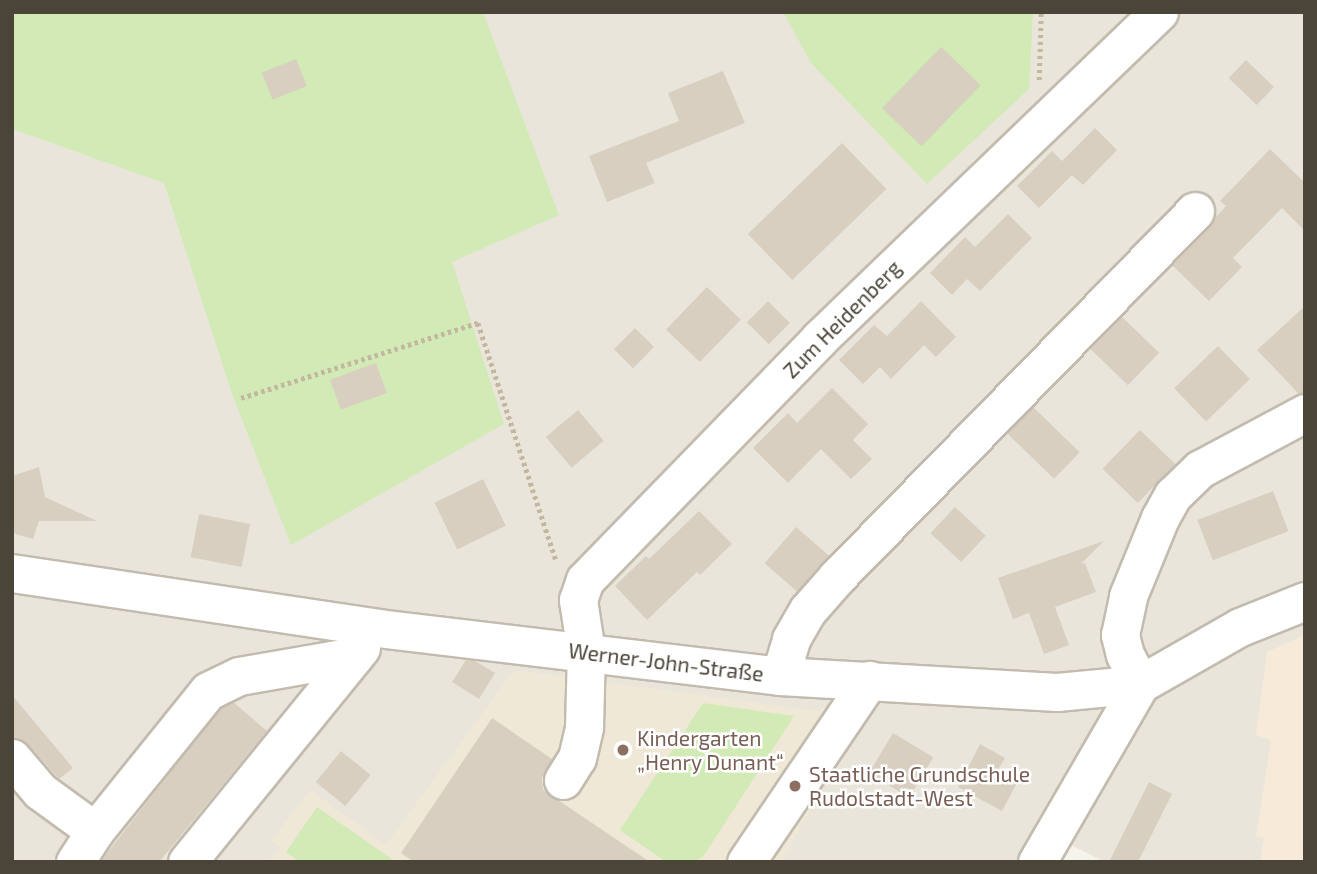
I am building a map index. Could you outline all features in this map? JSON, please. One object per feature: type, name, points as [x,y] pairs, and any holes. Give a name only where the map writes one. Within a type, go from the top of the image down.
[{"type":"street","name":"Zum Heidenberg","points":[[578,600],[585,580],[819,339],[1158,12]]},
{"type":"street","points":[[780,676],[791,639],[808,610],[837,577],[1195,211]]},
{"type":"street","points":[[1037,862],[1140,684],[1125,655],[1120,635],[1128,596],[1160,518],[1173,495],[1200,469],[1305,413]]},
{"type":"street","name":"Werner-John-Straße","points":[[12,573],[378,628],[780,676],[1057,692],[1140,684],[1240,627],[1305,601]]},
{"type":"street","points":[[563,780],[577,758],[584,727],[586,652],[578,600]]},
{"type":"street","points":[[187,862],[378,628]]},
{"type":"street","points":[[75,862],[95,831],[208,691],[239,676],[354,656]]},
{"type":"street","points":[[746,862],[869,680]]},
{"type":"street","points":[[12,758],[40,791],[95,831]]},
{"type":"path","points":[[1036,130],[1041,12]]},
{"type":"path","points":[[242,398],[478,323],[562,575],[578,600]]},
{"type":"shaded area","points":[[108,12],[1305,12],[1305,862],[1105,862],[1071,845],[1060,862],[12,862],[12,129],[163,182]]},
{"type":"shaded area","points":[[1305,635],[1305,862],[1260,862],[1264,838],[1256,837],[1271,740],[1256,735],[1267,652]]},
{"type":"shaded area","name":"Kindergarten „Henry Dunant“","points":[[514,670],[817,711],[843,698],[868,710],[781,862],[268,862],[280,847],[271,841],[310,790],[386,845]]},
{"type":"green space","points":[[12,12],[483,12],[559,215],[452,262],[504,424],[291,545],[232,394],[164,183],[12,129]]},
{"type":"green space","points":[[783,12],[1033,12],[1029,89],[927,184],[811,63]]},
{"type":"green space","points":[[703,703],[794,716],[703,857],[692,862],[666,862],[620,830]]},
{"type":"green space","points":[[317,807],[396,862],[300,862],[286,852]]},
{"type":"building","points":[[941,47],[981,85],[922,146],[882,108]]},
{"type":"building","points":[[296,59],[307,86],[273,100],[262,73]]},
{"type":"building","points":[[1246,60],[1274,87],[1257,105],[1229,78]]},
{"type":"building","points":[[723,71],[745,123],[646,163],[655,183],[607,202],[589,156],[679,121],[668,93]]},
{"type":"building","points":[[1095,128],[1117,150],[1083,185],[1072,175],[1039,208],[1017,186],[1052,151],[1062,161]]},
{"type":"building","points":[[842,143],[886,189],[792,280],[748,234]]},
{"type":"building","points":[[1270,149],[1305,183],[1305,231],[1282,208],[1233,258],[1242,267],[1209,301],[1172,265],[1226,206],[1220,201]]},
{"type":"building","points":[[1008,214],[1032,238],[980,291],[967,279],[952,295],[930,273],[965,237],[975,247]]},
{"type":"building","points":[[707,287],[741,320],[700,362],[666,329]]},
{"type":"building","points":[[768,301],[790,323],[769,344],[747,322]]},
{"type":"building","points":[[921,301],[956,337],[936,357],[924,345],[891,379],[880,367],[863,384],[839,360],[874,325],[887,336]]},
{"type":"building","points":[[1305,306],[1305,392],[1299,394],[1257,350]]},
{"type":"building","points":[[1121,316],[1159,353],[1128,385],[1090,348]]},
{"type":"building","points":[[635,328],[654,347],[633,368],[614,349]]},
{"type":"building","points":[[1218,346],[1250,379],[1206,421],[1174,388]]},
{"type":"building","points":[[376,363],[387,393],[341,410],[330,380]]},
{"type":"building","points":[[832,388],[868,424],[853,440],[872,459],[851,479],[821,449],[788,483],[753,448],[788,413],[797,423]]},
{"type":"building","points":[[1033,407],[1080,452],[1054,479],[1007,434]]},
{"type":"building","points":[[578,410],[604,441],[572,468],[546,437]]},
{"type":"building","points":[[1140,430],[1175,464],[1138,503],[1102,469]]},
{"type":"building","points":[[39,467],[45,497],[97,521],[39,521],[33,539],[12,533],[12,476]]},
{"type":"building","points":[[483,479],[506,526],[457,549],[434,503]]},
{"type":"building","points":[[1273,491],[1288,531],[1213,560],[1197,520]]},
{"type":"building","points":[[955,507],[986,536],[961,562],[930,533]]},
{"type":"building","points":[[699,511],[732,544],[700,575],[697,572],[647,620],[615,586],[646,556],[649,559]]},
{"type":"building","points":[[199,514],[250,524],[242,567],[191,557]]},
{"type":"building","points":[[796,527],[829,556],[798,592],[765,563]]},
{"type":"building","points":[[1104,541],[1081,564],[1085,563],[1096,592],[1055,607],[1069,645],[1044,654],[1029,613],[1013,619],[998,578]]},
{"type":"building","points":[[466,660],[475,661],[495,673],[479,699],[452,682]]},
{"type":"building","points":[[12,695],[73,768],[59,779],[28,744],[12,738]]},
{"type":"building","points":[[233,702],[267,731],[159,862],[100,862],[221,708]]},
{"type":"building","points":[[492,718],[552,759],[542,778],[543,790],[650,862],[414,862],[401,853]]},
{"type":"building","points":[[893,733],[933,757],[909,797],[869,773]]},
{"type":"building","points":[[980,744],[1005,758],[999,768],[1019,779],[1002,811],[958,787]]},
{"type":"building","points":[[341,751],[371,775],[345,806],[316,782]]},
{"type":"building","points":[[1149,782],[1172,794],[1138,862],[1109,862]]},
{"type":"place","name":"Kindergarten „Henry Dunant“","points":[[623,750]]},
{"type":"place","name":"Staatliche Grundschule Rudolstadt-West","points":[[795,786]]}]
